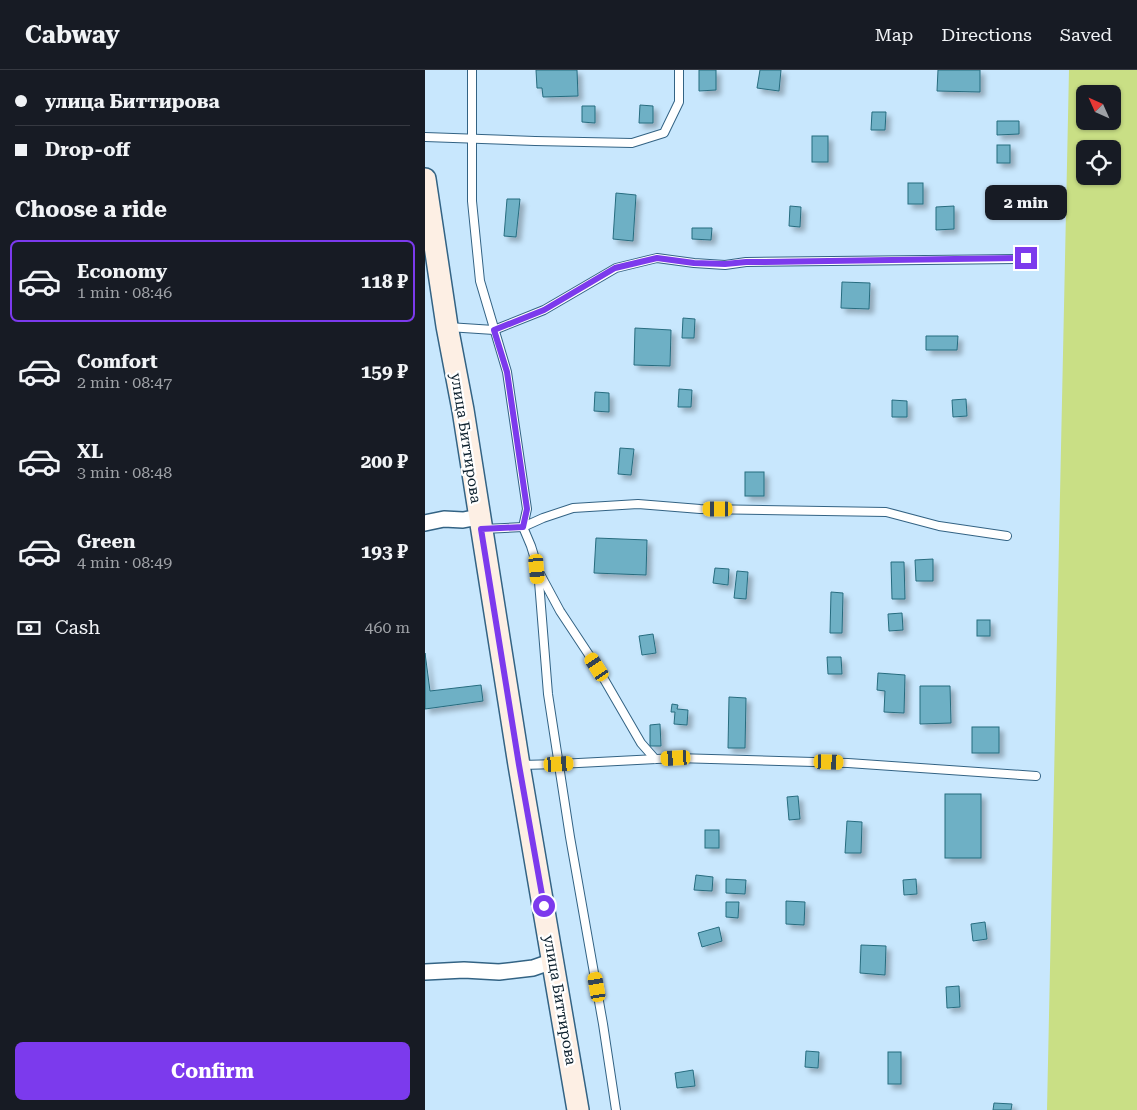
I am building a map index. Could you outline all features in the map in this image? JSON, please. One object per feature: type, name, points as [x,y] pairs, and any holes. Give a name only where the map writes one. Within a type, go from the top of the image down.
[{"type":"street","name":"улица Биттирова","points":[[425,180],[519,765],[578,1110]]},
{"type":"street","points":[[425,523],[444,519],[480,523]]},
{"type":"street","points":[[425,972],[464,970],[499,972],[533,968],[553,961]]},
{"type":"lane","points":[[472,70],[472,201],[480,281],[507,372],[527,509],[523,527],[531,546],[537,569],[548,694],[616,1110]]},
{"type":"lane","points":[[425,137],[632,143],[664,133],[679,102],[679,70]]},
{"type":"lane","points":[[447,326],[494,330],[544,310],[615,268],[657,258],[694,263],[725,264],[1026,258]]},
{"type":"lane","points":[[480,523],[523,527],[573,508],[638,504],[700,509],[887,512],[939,526],[1007,536]]},
{"type":"lane","points":[[537,569],[641,743],[655,759]]},
{"type":"lane","points":[[519,765],[676,758],[848,763],[1036,776]]},
{"type":"green space","points":[[1069,70],[1137,70],[1137,1110],[1047,1110]]},
{"type":"building","points":[[536,70],[577,70],[578,96],[543,97],[542,88],[537,88]]},
{"type":"building","points":[[699,70],[716,70],[716,90],[699,91]]},
{"type":"building","points":[[760,70],[781,70],[779,91],[757,88]]},
{"type":"building","points":[[938,70],[980,70],[980,92],[937,91]]},
{"type":"building","points":[[640,105],[653,106],[653,123],[639,123]]},
{"type":"building","points":[[582,106],[595,106],[595,123],[582,122]]},
{"type":"building","points":[[872,112],[886,112],[885,130],[871,130]]},
{"type":"building","points":[[997,121],[1019,121],[1019,134],[997,135]]},
{"type":"building","points":[[812,136],[828,136],[828,162],[812,162]]},
{"type":"building","points":[[997,145],[1010,145],[1010,163],[997,163]]},
{"type":"building","points":[[908,183],[923,183],[923,204],[908,204]]},
{"type":"building","points":[[616,193],[636,195],[633,241],[613,239]]},
{"type":"building","points":[[507,199],[520,199],[516,237],[504,236]]},
{"type":"building","points":[[790,206],[801,207],[800,227],[789,226]]},
{"type":"building","points":[[954,206],[954,229],[936,230],[936,207]]},
{"type":"building","points":[[692,228],[712,228],[711,240],[692,239]]},
{"type":"building","points":[[842,282],[870,283],[869,309],[841,308]]},
{"type":"building","points":[[683,318],[695,319],[694,338],[682,338]]},
{"type":"building","points":[[635,328],[671,330],[670,366],[634,365]]},
{"type":"building","points":[[926,336],[958,336],[957,350],[926,350]]},
{"type":"building","points":[[679,389],[692,390],[691,407],[678,407]]},
{"type":"building","points":[[595,392],[609,393],[609,412],[594,411]]},
{"type":"building","points":[[966,399],[967,416],[953,417],[952,400]]},
{"type":"building","points":[[892,400],[907,401],[907,417],[892,417]]},
{"type":"building","points":[[620,448],[634,449],[631,475],[618,474]]},
{"type":"building","points":[[745,472],[764,472],[764,496],[745,496]]},
{"type":"building","points":[[596,538],[647,540],[646,575],[594,573]]},
{"type":"building","points":[[933,559],[933,581],[916,581],[915,560]]},
{"type":"building","points":[[891,562],[904,562],[905,599],[892,599]]},
{"type":"building","points":[[715,568],[729,569],[728,585],[713,583]]},
{"type":"building","points":[[737,571],[748,572],[746,599],[734,598]]},
{"type":"building","points":[[831,592],[843,593],[842,633],[830,633]]},
{"type":"building","points":[[902,613],[903,630],[889,631],[888,614]]},
{"type":"building","points":[[977,620],[990,620],[990,636],[977,636]]},
{"type":"building","points":[[653,634],[656,653],[642,655],[639,636]]},
{"type":"building","points":[[425,653],[430,691],[481,685],[483,701],[425,709]]},
{"type":"building","points":[[827,657],[841,657],[842,674],[828,674]]},
{"type":"building","points":[[878,673],[905,675],[904,713],[884,712],[885,691],[877,690]]},
{"type":"building","points":[[920,686],[950,686],[951,723],[920,724]]},
{"type":"building","points":[[729,697],[746,698],[745,748],[728,748]]},
{"type":"building","points":[[672,704],[678,705],[677,709],[688,710],[687,725],[674,724],[675,712],[671,712]]},
{"type":"building","points":[[660,724],[661,746],[650,746],[650,725]]},
{"type":"building","points":[[972,727],[999,727],[999,753],[972,753]]},
{"type":"building","points":[[945,794],[981,794],[981,858],[945,858]]},
{"type":"building","points":[[798,796],[800,819],[789,820],[787,797]]},
{"type":"building","points":[[847,821],[862,822],[861,853],[845,853]]},
{"type":"building","points":[[705,830],[719,830],[719,848],[705,848]]},
{"type":"building","points":[[696,875],[713,877],[712,891],[694,890]]},
{"type":"building","points":[[726,879],[746,880],[745,894],[726,893]]},
{"type":"building","points":[[916,879],[917,894],[904,895],[903,880]]},
{"type":"building","points":[[786,901],[805,902],[804,925],[786,924]]},
{"type":"building","points":[[726,902],[739,902],[738,918],[726,917]]},
{"type":"building","points":[[985,922],[987,939],[973,941],[971,924]]},
{"type":"building","points":[[719,927],[722,941],[702,947],[698,933]]},
{"type":"building","points":[[861,945],[886,946],[885,975],[860,973]]},
{"type":"building","points":[[959,986],[960,1007],[947,1008],[946,987]]},
{"type":"building","points":[[806,1051],[819,1052],[818,1068],[805,1067]]},
{"type":"building","points":[[888,1052],[901,1052],[901,1084],[888,1084]]},
{"type":"building","points":[[693,1070],[695,1086],[677,1088],[675,1073]]},
{"type":"building","points":[[994,1103],[1012,1104],[1011,1110],[993,1110]]},
{"type":"route","points":[[544,906],[481,529],[523,527],[527,509],[507,372],[494,330],[544,310],[615,268],[657,258],[694,263],[725,264],[746,262],[1026,258]]}]
